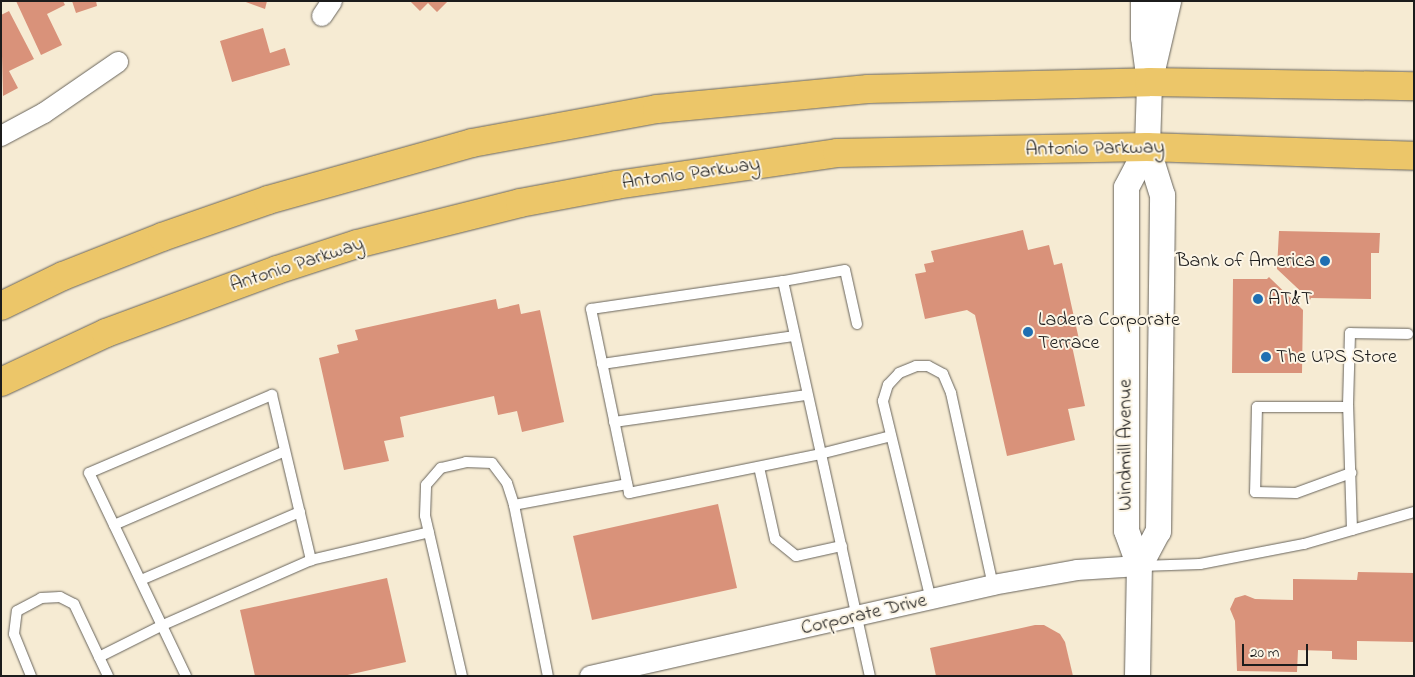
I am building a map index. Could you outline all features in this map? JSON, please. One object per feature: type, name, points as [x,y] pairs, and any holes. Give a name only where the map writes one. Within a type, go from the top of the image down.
[{"type":"main road","points":[[1,306],[63,276],[162,237],[259,203],[472,143],[658,108],[868,89],[1149,82],[1414,86]]},
{"type":"main road","name":"Antonio Parkway","points":[[1,382],[106,333],[278,270],[357,244],[520,203],[616,185],[837,153],[1146,147],[1414,156]]},
{"type":"street","name":"Windmill Avenue","points":[[1140,566],[1158,531],[1162,195],[1146,147],[1149,82],[1143,37],[1143,1]]},
{"type":"street","name":"Windmill Avenue","points":[[1149,82],[1168,1]]},
{"type":"street","points":[[1,136],[44,113],[118,62]]},
{"type":"street","name":"Windmill Avenue","points":[[1137,676],[1140,566],[1126,530],[1126,187],[1146,147]]},
{"type":"street","name":"Corporate Drive","points":[[590,676],[993,585],[1077,570],[1140,566]]},
{"type":"lane","points":[[857,324],[845,270],[591,309],[629,493],[820,454],[891,436]]},
{"type":"lane","points":[[783,281],[870,676]]},
{"type":"lane","points":[[1352,530],[1348,408],[1350,333],[1408,334]]},
{"type":"lane","points":[[602,364],[795,336]]},
{"type":"lane","points":[[931,600],[883,401],[888,385],[899,373],[916,366],[928,366],[942,374],[951,393],[993,585]]},
{"type":"lane","points":[[614,422],[807,394]]},
{"type":"lane","points":[[186,676],[89,474],[272,395],[311,560]]},
{"type":"lane","points":[[1348,408],[1257,407],[1255,492],[1296,493],[1351,473]]},
{"type":"lane","points":[[114,525],[285,450]]},
{"type":"lane","points":[[462,676],[425,516],[426,485],[441,468],[466,462],[492,463],[506,483],[514,505],[548,676]]},
{"type":"lane","points":[[760,466],[775,539],[796,556],[842,546]]},
{"type":"lane","points":[[514,505],[627,484]]},
{"type":"lane","points":[[141,580],[300,512]]},
{"type":"lane","points":[[1140,566],[1200,564],[1304,544],[1414,512]]},
{"type":"lane","points":[[99,658],[162,625],[311,560],[429,532]]},
{"type":"lane","points":[[31,676],[14,634],[17,611],[41,598],[60,597],[74,604],[108,676]]},
{"type":"building","points":[[16,1],[63,1],[65,5],[47,14],[62,45],[41,55]]},
{"type":"building","points":[[72,1],[96,1],[97,6],[76,13]]},
{"type":"building","points":[[243,1],[267,1],[265,9]]},
{"type":"building","points":[[410,1],[448,1],[437,12],[428,3],[420,11]]},
{"type":"building","points":[[9,11],[34,59],[9,71],[18,88],[3,96],[1,15]]},
{"type":"building","points":[[263,28],[270,53],[285,48],[290,65],[232,82],[220,41]]},
{"type":"building","name":"Ladera Corporate Terrace","points":[[1023,230],[1028,250],[1049,245],[1054,265],[1062,263],[1080,344],[1072,346],[1085,406],[1068,409],[1075,440],[1007,456],[975,315],[967,310],[925,319],[915,274],[926,272],[924,264],[934,262],[931,251]]},
{"type":"building","name":"Bank of America","points":[[1279,231],[1380,233],[1379,253],[1371,253],[1371,299],[1311,298],[1310,300],[1277,269]]},
{"type":"building","points":[[1269,277],[1303,310],[1302,373],[1232,373],[1233,279],[1267,279]]},
{"type":"building","points":[[496,299],[498,309],[519,304],[521,314],[540,310],[564,422],[522,432],[517,411],[498,415],[494,396],[400,417],[404,437],[384,441],[389,461],[344,470],[319,358],[339,353],[337,345],[358,340],[355,330]]},
{"type":"building","points":[[718,504],[737,588],[592,620],[573,536]]},
{"type":"building","points":[[1358,572],[1414,573],[1414,642],[1357,641],[1357,660],[1332,659],[1332,651],[1298,650],[1297,672],[1237,671],[1235,621],[1230,609],[1235,598],[1245,595],[1255,599],[1293,600],[1293,579],[1357,580]]},
{"type":"building","points":[[387,578],[406,662],[343,676],[255,676],[240,610]]},
{"type":"building","points":[[1035,625],[1044,625],[1060,634],[1065,642],[1073,676],[936,676],[930,648]]},
{"type":"place","name":"Bank of America","points":[[1325,261]]},
{"type":"place","name":"AT&T","points":[[1258,299]]},
{"type":"place","name":"Ladera Corporate Terrace","points":[[1028,332]]},
{"type":"place","name":"The UPS Store","points":[[1266,357]]}]
